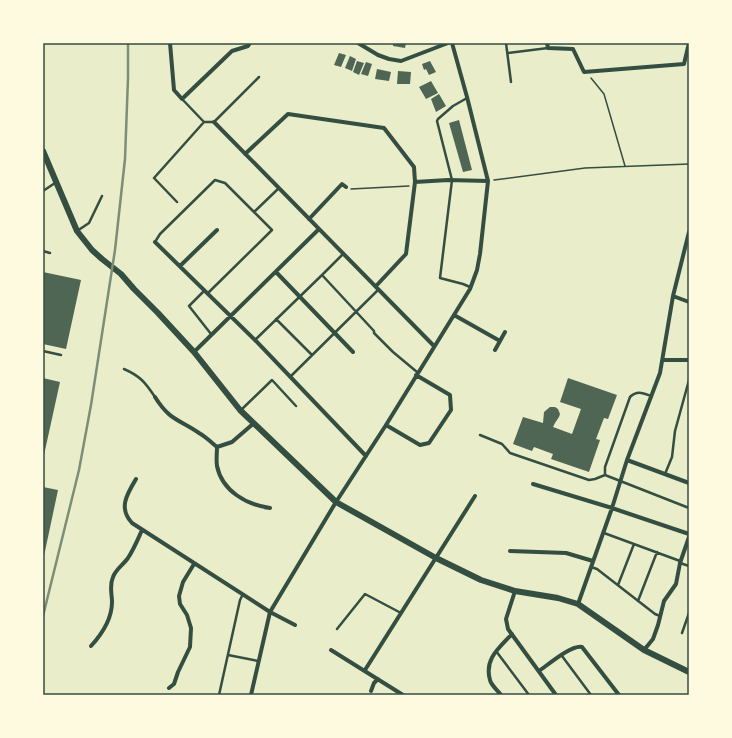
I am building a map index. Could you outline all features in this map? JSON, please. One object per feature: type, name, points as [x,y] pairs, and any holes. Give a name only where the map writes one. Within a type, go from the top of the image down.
[{"type":"street","points":[[170,43],[174,90],[182,99],[232,51],[248,46],[250,43]]},
{"type":"street","points":[[358,43],[378,55],[389,59],[401,60],[448,43]]},
{"type":"street","points":[[251,695],[270,612],[336,502],[454,315],[470,288],[477,270],[488,181],[452,43]]},
{"type":"street","points":[[547,45],[573,49],[584,72],[590,72],[684,64],[689,43]]},
{"type":"street","points":[[245,154],[288,114],[384,128],[414,167],[415,184],[406,254],[377,288]]},
{"type":"street","points":[[214,122],[434,346]]},
{"type":"street","points":[[43,151],[77,231],[92,250],[121,274],[158,313],[194,352],[240,410],[336,502],[436,558],[481,580],[514,591],[558,598],[578,604],[644,650],[689,672]]},
{"type":"street","points":[[415,184],[452,180],[488,181]]},
{"type":"street","points":[[309,219],[342,184],[346,187]]},
{"type":"street","points":[[194,352],[319,229]]},
{"type":"street","points":[[180,266],[217,230]]},
{"type":"street","points":[[578,604],[612,508],[627,460],[660,373],[673,296],[689,233]]},
{"type":"street","points":[[155,242],[255,340],[366,456]]},
{"type":"street","points":[[276,272],[353,352]]},
{"type":"street","points":[[673,296],[689,302]]},
{"type":"street","points":[[454,315],[500,341]]},
{"type":"street","points":[[495,350],[506,332]]},
{"type":"street","points":[[662,360],[689,360]]},
{"type":"street","points":[[386,425],[420,445],[429,443],[451,410],[450,395],[417,374]]},
{"type":"street","points":[[155,397],[169,416],[199,432],[217,447]]},
{"type":"street","points":[[217,447],[232,442],[254,423]]},
{"type":"street","points":[[217,447],[217,466],[222,478],[229,488],[245,501],[258,506],[270,508]]},
{"type":"street","points":[[627,460],[689,483]]},
{"type":"street","points":[[136,479],[126,500],[124,510],[128,519],[142,530],[194,564],[270,612],[295,625]]},
{"type":"street","points":[[533,484],[612,508],[689,536],[680,562],[676,584],[664,601],[652,639],[644,650]]},
{"type":"street","points":[[365,670],[475,496]]},
{"type":"street","points":[[91,646],[100,637],[109,618],[112,601],[110,591],[115,573],[131,553],[142,530]]},
{"type":"street","points":[[510,551],[566,553],[593,561]]},
{"type":"street","points":[[169,688],[174,684],[190,647],[191,628],[180,604],[179,596],[183,582],[194,564]]},
{"type":"street","points":[[514,591],[506,619],[508,629],[556,695]]},
{"type":"street","points":[[501,695],[490,681],[489,667],[493,654],[512,634]]},
{"type":"street","points":[[539,671],[577,646],[582,647],[619,695]]},
{"type":"street","points":[[332,650],[403,695]]},
{"type":"street","points":[[371,690],[374,683],[378,679]]},
{"type":"lane","points":[[506,43],[511,82]]},
{"type":"lane","points":[[508,53],[547,45]]},
{"type":"lane","points":[[182,99],[204,122],[214,122],[259,77]]},
{"type":"lane","points":[[467,98],[453,106],[437,121],[452,180],[440,278],[464,284],[470,288]]},
{"type":"lane","points":[[177,202],[154,178],[204,122]]},
{"type":"lane","points":[[155,242],[160,234],[215,180],[225,183],[272,230],[206,292],[188,306],[212,335]]},
{"type":"lane","points":[[43,191],[56,183]]},
{"type":"lane","points":[[254,212],[279,188]]},
{"type":"lane","points":[[77,231],[89,223],[102,196]]},
{"type":"lane","points":[[43,251],[50,253]]},
{"type":"lane","points":[[255,340],[344,253]]},
{"type":"lane","points":[[322,275],[374,330],[374,333],[417,374]]},
{"type":"lane","points":[[290,377],[357,312],[377,288]]},
{"type":"lane","points":[[276,318],[312,355]]},
{"type":"lane","points":[[43,351],[61,355]]},
{"type":"lane","points":[[124,369],[139,377],[155,397]]},
{"type":"lane","points":[[240,410],[272,380],[296,406]]},
{"type":"lane","points":[[665,474],[672,457],[675,431],[689,380]]},
{"type":"lane","points":[[605,475],[605,467],[630,396],[639,392],[652,396]]},
{"type":"lane","points":[[480,435],[502,444],[510,453],[589,480],[595,480],[605,475],[689,508]]},
{"type":"lane","points":[[603,532],[657,552],[689,566]]},
{"type":"lane","points":[[618,585],[634,544]]},
{"type":"lane","points":[[638,601],[657,552]]},
{"type":"lane","points":[[591,567],[598,569],[654,614],[660,616]]},
{"type":"lane","points":[[220,695],[240,600],[243,594]]},
{"type":"lane","points":[[337,629],[365,594],[401,614]]},
{"type":"lane","points":[[682,633],[689,613]]},
{"type":"lane","points":[[496,651],[529,695]]},
{"type":"lane","points":[[228,655],[258,661]]},
{"type":"lane","points":[[562,656],[591,695]]},
{"type":"path","points":[[590,72],[591,78],[604,94],[625,166]]},
{"type":"path","points":[[488,181],[585,168],[689,164]]},
{"type":"path","points":[[346,187],[351,189],[415,184]]},
{"type":"building","points":[[393,43],[406,43],[405,48],[393,46]]},
{"type":"building","points":[[339,53],[346,55],[341,67],[334,65]]},
{"type":"building","points":[[350,56],[356,59],[352,71],[345,68]]},
{"type":"building","points":[[357,61],[364,63],[359,75],[353,72]]},
{"type":"building","points":[[430,61],[436,72],[429,75],[426,69],[424,70],[422,64]]},
{"type":"building","points":[[366,62],[372,64],[368,76],[361,74]]},
{"type":"building","points":[[377,69],[391,72],[389,81],[375,79]]},
{"type":"building","points":[[398,71],[411,72],[410,84],[397,84]]},
{"type":"building","points":[[431,81],[438,93],[426,99],[419,87]]},
{"type":"building","points":[[439,94],[446,106],[436,112],[431,99]]},
{"type":"building","points":[[459,120],[472,170],[463,172],[449,123]]},
{"type":"building","points":[[43,272],[81,280],[66,349],[43,344]]},
{"type":"building","points":[[43,378],[60,382],[44,455],[43,455]]},
{"type":"building","points":[[568,378],[617,395],[608,419],[604,418],[596,439],[600,440],[589,472],[551,459],[553,454],[534,447],[532,451],[513,444],[523,417],[543,423],[544,412],[550,407],[555,407],[558,409],[560,414],[553,427],[572,434],[581,409],[560,402]]},
{"type":"building","points":[[43,487],[58,490],[44,556],[43,556]]},
{"type":"railway","points":[[43,616],[79,470],[91,405],[115,250],[125,159],[128,43]]}]
